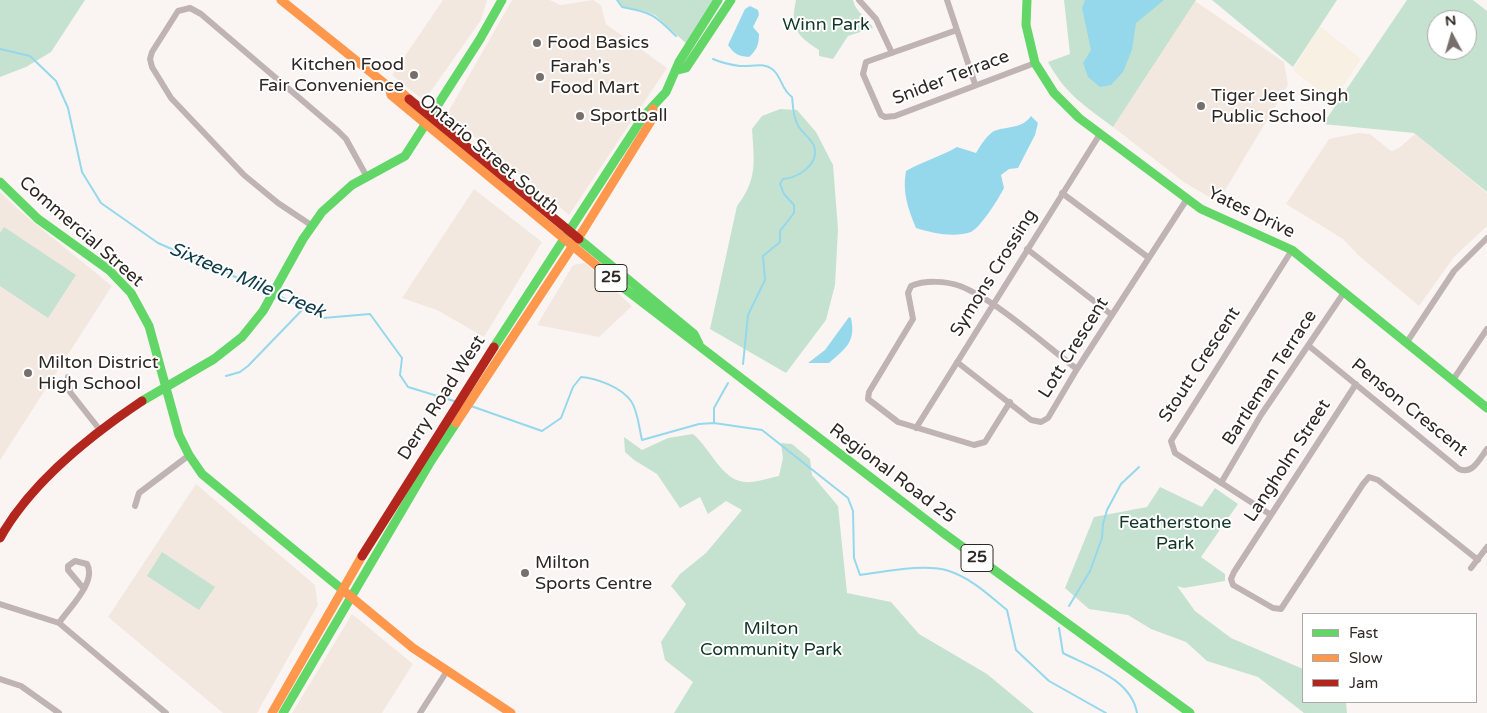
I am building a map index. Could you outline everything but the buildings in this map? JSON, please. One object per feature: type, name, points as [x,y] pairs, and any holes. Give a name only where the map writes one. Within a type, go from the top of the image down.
[{"type":"main road","name":"Ontario Street South","points":[[281,0],[389,87],[391,95],[429,121],[569,230]]},
{"type":"main road","points":[[0,538],[24,504],[100,430],[165,387],[217,358],[244,336],[269,303],[312,225],[343,192],[367,177],[391,167],[405,156],[429,121],[502,0]]},
{"type":"main road","name":"Derry Road West","points":[[272,713],[342,589],[465,389],[644,117],[653,109],[678,70],[679,62],[718,0]]},
{"type":"main road","name":"Derry Road West","points":[[678,70],[686,68],[731,0]]},
{"type":"main road","name":"Yates Drive","points":[[1027,0],[1026,25],[1035,63],[1046,82],[1065,105],[1100,134],[1187,199],[1215,216],[1292,250],[1345,291],[1487,408]]},
{"type":"main road","name":"Derry Road West","points":[[283,713],[431,461],[573,246],[651,121],[653,109]]},
{"type":"main road","name":"Ontario Street South","points":[[429,121],[573,246]]},
{"type":"main road","name":"Commercial Street","points":[[0,182],[30,212],[88,255],[127,288],[139,305],[176,427],[188,456],[211,483],[414,648],[511,713]]},
{"type":"main road","name":"Regional Road 25","points":[[569,230],[694,334],[699,344]]},
{"type":"main road","name":"Regional Road 25","points":[[573,246],[650,310],[689,340],[699,344],[815,437],[1190,713]]},
{"type":"street","points":[[860,0],[876,19],[892,53]]},
{"type":"street","points":[[947,0],[975,84]]},
{"type":"street","points":[[312,225],[278,203],[244,175],[171,98],[158,79],[150,59],[152,52],[178,11],[190,8],[201,14],[331,124],[346,140],[367,177]]},
{"type":"street","name":"Snider Terrace","points":[[957,30],[866,62],[863,69],[878,111],[885,117],[895,116],[975,84],[1035,63]]},
{"type":"street","name":"Symons Crossing","points":[[916,428],[991,304],[1100,134]]},
{"type":"street","points":[[1062,192],[1149,258]]},
{"type":"street","name":"Lott Crescent","points":[[957,362],[1032,420],[1044,421],[1048,418],[1077,369],[1187,199]]},
{"type":"street","points":[[1407,342],[1454,271],[1487,238]]},
{"type":"street","points":[[1027,249],[1112,315]]},
{"type":"street","name":"Stoutt Crescent","points":[[1271,515],[1175,453],[1171,445],[1172,437],[1292,250]]},
{"type":"street","points":[[1010,402],[986,442],[979,445],[898,422],[867,398],[868,392],[913,319],[908,288],[915,284],[934,282],[959,286],[991,304],[1077,369]]},
{"type":"street","name":"Bartleman Terrace","points":[[1221,483],[1261,415],[1345,291]]},
{"type":"street","points":[[1453,380],[1487,330]]},
{"type":"street","name":"Penson Crescent","points":[[1309,346],[1459,469],[1464,471],[1471,469],[1487,449]]},
{"type":"street","points":[[68,377],[70,392],[100,430]]},
{"type":"street","name":"Langholm Street","points":[[1356,384],[1231,579],[1237,588],[1273,608],[1281,609],[1362,484],[1369,477],[1378,480],[1478,560]]},
{"type":"street","points":[[135,506],[139,493],[188,456]]},
{"type":"street","points":[[1471,568],[1487,547]]},
{"type":"street","points":[[59,623],[84,589]]},
{"type":"street","points":[[0,604],[59,623],[166,713]]},
{"type":"street","points":[[420,713],[447,671]]},
{"type":"street","points":[[0,679],[21,686],[59,713]]},
{"type":"shaded area","points":[[443,0],[487,0],[481,20],[424,101],[392,75]]},
{"type":"shaded area","points":[[512,0],[550,0],[560,5],[593,0],[601,5],[606,24],[667,68],[569,215],[447,114]]},
{"type":"shaded area","name":"Tiger Jeet Singh Public School","points":[[1195,1],[1284,62],[1288,85],[1218,202],[1185,183],[1113,127]]},
{"type":"shaded area","points":[[1320,26],[1361,59],[1333,102],[1293,70]]},
{"type":"shaded area","points":[[1358,133],[1370,134],[1391,151],[1399,148],[1415,134],[1487,193],[1487,226],[1454,257],[1419,306],[1358,255],[1343,239],[1286,204],[1329,139]]},
{"type":"shaded area","points":[[474,189],[542,242],[484,337],[437,310],[402,298]]},
{"type":"shaded area","name":"Milton District High School","points":[[0,192],[21,212],[112,286],[0,460]]},
{"type":"shaded area","points":[[585,263],[632,306],[599,337],[537,325],[573,265]]},
{"type":"shaded area","points":[[196,484],[315,585],[318,605],[257,713],[223,713],[108,617]]},
{"type":"shaded area","points":[[352,614],[413,664],[382,713],[292,713]]},
{"type":"green space","points":[[0,0],[85,0],[51,52],[26,67],[0,77]]},
{"type":"green space","points":[[617,0],[720,0],[690,47],[655,15],[622,7]]},
{"type":"green space","name":"Winn Park","points":[[796,0],[853,0],[856,8],[873,28],[848,36],[833,59],[819,56],[819,50],[805,40],[797,30],[794,18]]},
{"type":"green space","points":[[1064,0],[1196,0],[1113,127],[1069,91],[1048,62],[1070,54]]},
{"type":"green space","points":[[1212,0],[1337,0],[1293,67]]},
{"type":"green space","points":[[1407,0],[1473,0],[1487,11],[1487,192],[1414,133],[1323,124]]},
{"type":"green space","points":[[780,109],[797,110],[816,132],[833,165],[838,229],[835,285],[826,320],[786,373],[710,329],[737,206],[752,178],[754,160],[752,129],[762,116]]},
{"type":"green space","points":[[4,227],[76,275],[48,318],[0,286],[0,233]]},
{"type":"green space","name":"Milton Community Park","points":[[693,434],[722,469],[736,480],[744,482],[779,476],[783,458],[781,443],[792,444],[810,459],[812,475],[838,506],[847,593],[891,602],[919,634],[987,674],[1034,713],[674,713],[693,682],[665,660],[661,642],[686,604],[671,586],[680,574],[706,553],[742,510],[726,501],[708,514],[700,497],[680,508],[657,474],[625,452],[624,437],[642,450],[668,438]]},
{"type":"green space","name":"Featherstone Park","points":[[1160,487],[1202,507],[1215,488],[1238,504],[1201,557],[1225,574],[1225,581],[1184,588],[1177,586],[1195,611],[1231,638],[1302,669],[1302,703],[1346,703],[1347,713],[1304,713],[1258,677],[1207,661],[1186,642],[1151,629],[1128,615],[1089,609],[1065,588],[1094,517],[1147,507]]},
{"type":"green space","points":[[162,552],[215,587],[199,610],[147,576]]},
{"type":"water","points":[[1085,0],[1164,0],[1136,23],[1132,50],[1123,72],[1111,85],[1100,87],[1088,77],[1083,63],[1091,50],[1082,8]]},
{"type":"water","points":[[750,6],[758,10],[759,15],[753,27],[759,34],[759,41],[754,52],[749,57],[737,54],[728,45],[745,9]]},
{"type":"water","points":[[1031,116],[1038,123],[1035,135],[1018,168],[1009,169],[1001,175],[1004,188],[989,212],[975,229],[964,234],[950,235],[916,228],[906,200],[906,171],[957,147],[976,153],[991,133],[1019,125]]},
{"type":"water","points":[[849,317],[851,318],[852,333],[851,339],[845,348],[829,363],[808,363],[825,350]]},
{"type":"waterway","points":[[617,0],[622,7],[652,16],[663,23],[676,36]]},
{"type":"waterway","name":"Sixteen Mile Creek","points":[[0,49],[30,56],[56,81],[68,108],[82,172],[101,203],[158,243],[272,293]]},
{"type":"waterway","points":[[713,59],[737,66],[757,65],[772,69],[778,75],[788,94],[792,97],[797,125],[814,146],[815,153],[814,159],[806,169],[795,176],[783,179],[780,184],[784,194],[794,205],[794,213],[780,231],[780,242],[763,256],[765,280],[748,315],[743,364]]},
{"type":"waterway","name":"Sixteen Mile Creek","points":[[277,295],[323,318],[370,314],[402,358],[400,375],[408,387],[454,401]]},
{"type":"waterway","points":[[226,376],[240,372],[248,366],[304,308]]},
{"type":"waterway","name":"Sixteen Mile Creek","points":[[471,406],[542,431],[561,418],[573,387],[581,377],[608,384],[627,396],[635,410],[642,440],[699,424],[714,423],[762,430],[848,498],[853,511],[854,558],[860,575],[928,568],[949,571],[965,578],[1007,610],[1016,650],[1049,681],[1106,713]]},
{"type":"waterway","points":[[714,422],[714,408],[728,383]]},
{"type":"waterway","points":[[1069,606],[1090,571],[1102,538],[1107,510],[1121,484],[1139,467]]},
{"type":"waterway","points":[[1059,628],[1063,653],[1097,669],[1118,683],[1127,691],[1137,713]]},
{"type":"traffic: fast","points":[[142,401],[214,359],[242,337],[263,311],[303,239],[322,212],[352,185],[405,156],[480,39],[502,0]]},
{"type":"traffic: fast","points":[[494,347],[643,117],[666,92],[679,62],[718,0]]},
{"type":"traffic: fast","points":[[678,70],[686,68],[731,0]]},
{"type":"traffic: fast","points":[[1027,0],[1026,25],[1035,63],[1054,93],[1079,118],[1201,209],[1292,250],[1487,408]]},
{"type":"traffic: fast","points":[[0,182],[38,219],[109,270],[131,293],[149,326],[179,435],[189,455],[202,474],[344,591]]},
{"type":"traffic: fast","points":[[579,239],[694,334],[699,344]]},
{"type":"traffic: fast","points":[[621,286],[942,532],[1190,713]]},
{"type":"traffic: fast","points":[[283,713],[431,461],[456,423]]},
{"type":"traffic: slow","points":[[281,0],[389,87],[399,90],[409,99]]},
{"type":"traffic: slow","points":[[389,87],[391,95],[621,286]]},
{"type":"traffic: slow","points":[[456,423],[584,229],[651,121],[653,109]]},
{"type":"traffic: slow","points":[[272,713],[362,556]]},
{"type":"traffic: slow","points":[[344,591],[413,648],[511,713]]},
{"type":"traffic: jam","points":[[409,99],[579,239]]},
{"type":"traffic: jam","points":[[362,556],[494,347]]},
{"type":"traffic: jam","points":[[0,538],[28,499],[63,462],[122,414],[142,401]]},
{"type":"place","name":"Food Basics","points":[[537,43]]},
{"type":"place","name":"Kitchen Food Fair Convenience","points":[[414,75]]},
{"type":"place","name":"Farah's Food Mart","points":[[540,77]]},
{"type":"place","name":"Tiger Jeet Singh Public School","points":[[1201,106]]},
{"type":"place","name":"Sportball","points":[[580,116]]},
{"type":"place","name":"Milton District High School","points":[[28,373]]},
{"type":"place","name":"Milton Sports Centre","points":[[525,573]]}]
